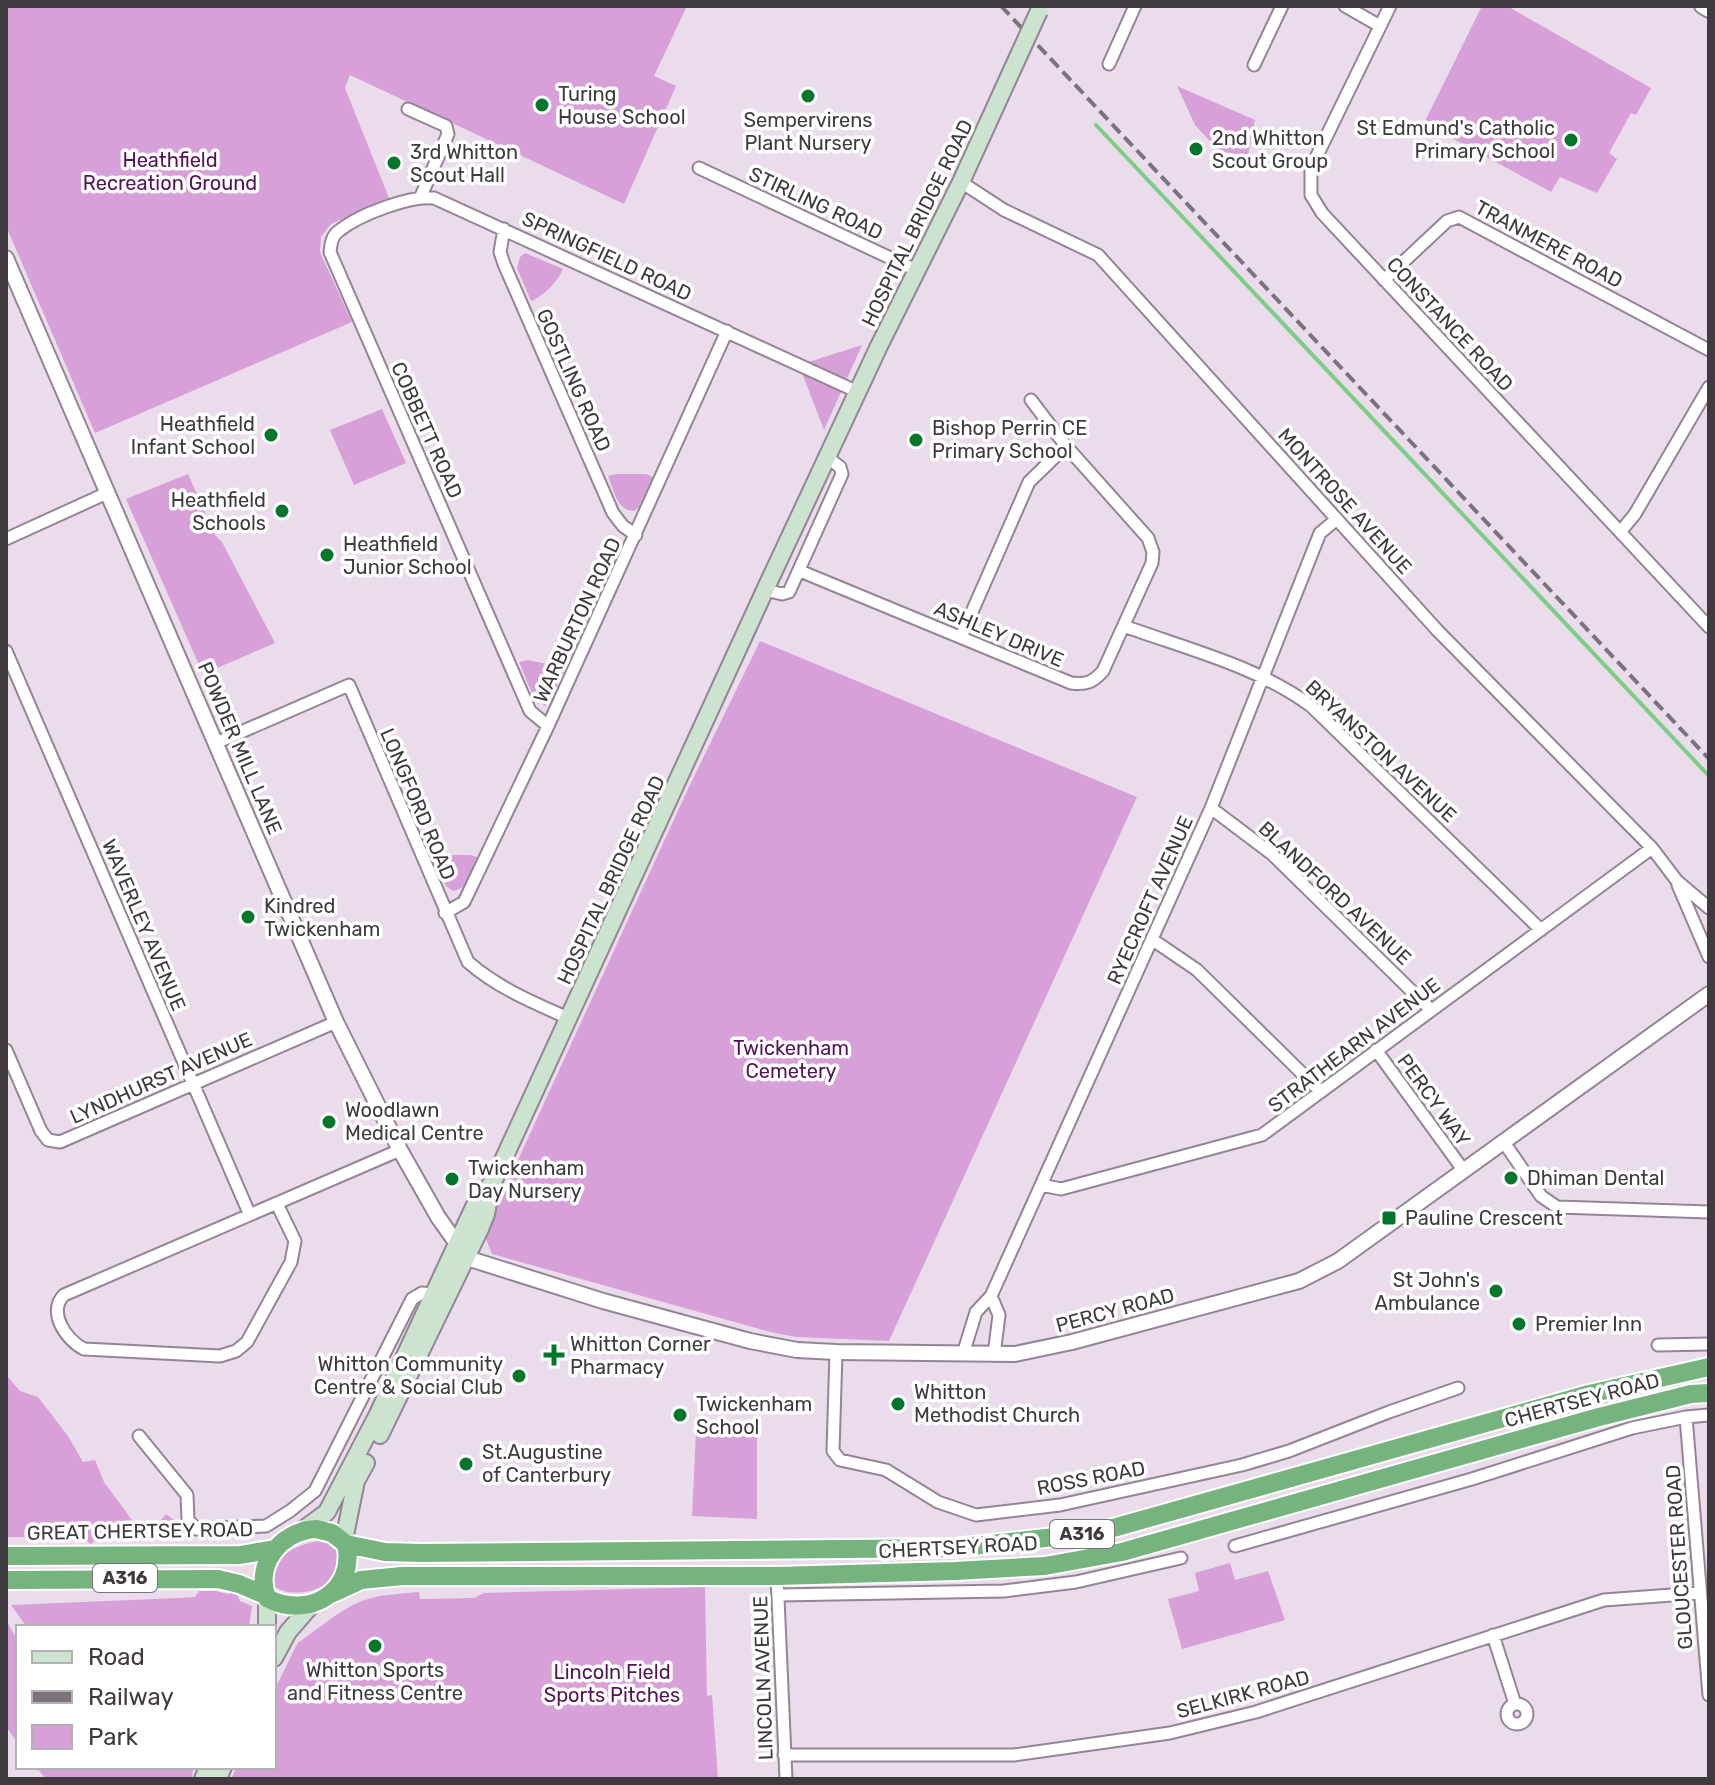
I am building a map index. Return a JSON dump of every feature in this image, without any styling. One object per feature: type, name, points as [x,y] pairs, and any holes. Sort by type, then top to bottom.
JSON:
[{"type":"highway","name":"CHERTSEY ROAD","points":[[345,1542],[385,1552],[421,1553],[955,1548],[1052,1539],[1099,1532],[1589,1394],[1709,1367]]},
{"type":"highway","name":"CHERTSEY ROAD","points":[[333,1593],[361,1580],[402,1576],[777,1576],[1045,1566],[1122,1552],[1599,1417],[1691,1394],[1709,1393]]},
{"type":"highway","name":"A316","points":[[275,1549],[303,1530],[332,1533],[345,1542]]},
{"type":"highway","points":[[333,1593],[347,1572],[345,1542]]},
{"type":"highway","points":[[266,1596],[262,1580],[265,1564],[275,1549]]},
{"type":"highway","name":"GREAT CHERTSEY ROAD","points":[[8,1556],[240,1555],[275,1549]]},
{"type":"highway","name":"A316","points":[[13,1580],[218,1579],[286,1606],[314,1602],[333,1593]]},
{"type":"main road","name":"HOSPITAL BRIDGE ROAD","points":[[345,1542],[356,1481],[367,1448],[433,1294],[486,1214],[491,1185],[765,590],[961,182],[1040,8]]},
{"type":"main road","name":"HOSPITAL BRIDGE ROAD","points":[[303,1530],[327,1512],[367,1448],[461,1251]]},
{"type":"main road","points":[[266,1596],[267,1625]]},
{"type":"main road","points":[[276,1654],[288,1632],[314,1602]]},
{"type":"street","points":[[1109,64],[1135,6]]},
{"type":"street","points":[[1254,65],[1282,6]]},
{"type":"street","points":[[1345,6],[1380,26]]},
{"type":"street","name":"CONSTANCE ROAD","points":[[1390,6],[1311,168],[1311,195],[1322,213],[1709,627]]},
{"type":"street","points":[[1702,6],[1709,10]]},
{"type":"street","points":[[408,109],[446,126],[448,134],[421,196]]},
{"type":"street","name":"STIRLING ROAD","points":[[699,168],[918,271]]},
{"type":"street","name":"MONTROSE AVENUE","points":[[961,182],[1004,210],[1098,255],[1437,630],[1652,848],[1677,881],[1709,908]]},
{"type":"street","name":"SPRINGFIELD ROAD","points":[[421,196],[443,201],[858,392]]},
{"type":"street","name":"COBBETT ROAD","points":[[421,196],[403,200],[339,230],[331,240],[330,252],[530,711],[548,726]]},
{"type":"street","name":"TRANMERE ROAD","points":[[1384,280],[1447,221],[1459,217],[1709,350]]},
{"type":"street","name":"GOSTLING ROAD","points":[[504,229],[500,252],[504,264],[613,513],[623,526],[636,535]]},
{"type":"street","name":"POWDER MILL LANE","points":[[6,258],[336,1022],[400,1150],[461,1251]]},
{"type":"street","name":"WARBURTON ROAD","points":[[445,913],[464,902],[636,535],[727,331]]},
{"type":"street","points":[[1621,531],[1635,514],[1709,387]]},
{"type":"street","name":"ASHLEY DRIVE","points":[[800,571],[1071,683],[1083,685],[1094,681],[1103,671],[1124,626],[1152,563],[1153,552],[1148,538],[1066,446],[1031,400]]},
{"type":"street","points":[[961,637],[1029,482],[1066,446]]},
{"type":"street","points":[[765,590],[782,594],[789,592],[800,571],[842,474],[840,467],[828,458]]},
{"type":"street","points":[[6,539],[107,493]]},
{"type":"street","name":"RYECROFT AVENUE","points":[[963,1354],[976,1312],[991,1296],[1211,808],[1320,533],[1337,519]]},
{"type":"street","name":"BRYANSTON AVENUE","points":[[1124,626],[1287,688],[1311,706],[1541,930]]},
{"type":"street","name":"WAVERLEY AVENUE","points":[[6,651],[249,1213]]},
{"type":"street","name":"LONGFORD ROAD","points":[[216,743],[349,685],[468,962],[487,979],[568,1018]]},
{"type":"street","name":"BLANDFORD AVENUE","points":[[1211,808],[1272,854],[1431,1010]]},
{"type":"street","name":"STRATHEARN AVENUE","points":[[1041,1185],[1061,1189],[1262,1135],[1652,848]]},
{"type":"street","name":"MONTROSE AVENUE","points":[[1677,881],[1709,957]]},
{"type":"street","points":[[1153,940],[1197,970],[1321,1092]]},
{"type":"street","name":"PERCY ROAD","points":[[461,1251],[615,1304],[750,1341],[797,1350],[994,1355],[1047,1348],[1299,1281],[1338,1261],[1709,994]]},
{"type":"street","name":"LYNDHURST AVENUE","points":[[6,1050],[41,1131],[48,1140],[60,1142],[336,1022]]},
{"type":"street","name":"PERCY WAY","points":[[1376,1050],[1464,1171]]},
{"type":"street","points":[[1503,1141],[1541,1196],[1557,1207],[1709,1212]]},
{"type":"street","points":[[277,1204],[295,1241],[291,1262],[255,1332],[236,1351],[220,1356],[84,1349],[72,1343],[57,1316],[59,1300],[64,1295],[400,1150]]},
{"type":"street","name":"HOSPITAL BRIDGE ROAD","points":[[344,1436],[412,1299],[422,1293],[433,1294]]},
{"type":"street","points":[[991,1296],[999,1315],[994,1355]]},
{"type":"street","name":"CHERTSEY ROAD","points":[[1658,1345],[1709,1344]]},
{"type":"street","name":"ROSS ROAD","points":[[836,1352],[833,1451],[840,1460],[886,1470],[938,1502],[976,1515],[1060,1505],[1242,1465],[1289,1451],[1458,1388]]},
{"type":"street","name":"CHERTSEY ROAD","points":[[1235,1546],[1472,1479],[1632,1428],[1709,1415]]},
{"type":"street","name":"GLOUCESTER ROAD","points":[[1686,1417],[1703,1565],[1699,1593],[1709,1695]]},
{"type":"street","points":[[139,1436],[187,1495],[188,1520],[196,1529],[266,1526],[315,1491],[344,1436],[367,1448]]},
{"type":"street","points":[[779,1595],[1004,1591],[1076,1582],[1181,1558]]},
{"type":"street","name":"LINCOLN AVENUE","points":[[777,1576],[786,1779]]},
{"type":"street","name":"SELKIRK ROAD","points":[[784,1755],[1014,1755],[1170,1733],[1270,1708],[1604,1600],[1699,1593]]},
{"type":"street","points":[[1493,1635],[1515,1704]]},
{"type":"green space","name":"Heathfield Recreation Ground","points":[[6,6],[687,6],[654,76],[676,86],[624,204],[350,75],[345,88],[389,198],[331,224],[321,237],[320,252],[352,322],[95,433],[6,226]]},
{"type":"green space","name":"St Edmund's Catholic Primary School","points":[[1482,6],[1507,6],[1651,88],[1636,115],[1631,113],[1609,153],[1617,159],[1597,193],[1560,177],[1551,192],[1424,123]]},
{"type":"green space","points":[[1177,86],[1255,120],[1248,156],[1219,151],[1195,125]]},
{"type":"green space","points":[[525,253],[563,269],[550,288],[531,301],[517,268],[520,257]]},
{"type":"green space","points":[[862,345],[824,430],[799,365]]},
{"type":"green space","points":[[382,409],[406,463],[354,485],[330,430]]},
{"type":"green space","points":[[188,474],[215,535],[222,542],[275,643],[203,674],[126,499]]},
{"type":"green space","points":[[646,474],[653,477],[639,507],[634,511],[624,508],[617,499],[608,476]]},
{"type":"green space","name":"Twickenham Cemetery","points":[[760,641],[1137,797],[889,1341],[796,1337],[770,1332],[492,1254],[484,1234],[688,789]]},
{"type":"green space","points":[[528,660],[557,666],[564,671],[545,706],[534,698],[519,662]]},
{"type":"green space","points":[[442,855],[479,858],[463,887],[453,891],[446,886],[435,859]]},
{"type":"green space","points":[[6,1375],[20,1391],[38,1397],[68,1436],[83,1462],[95,1460],[104,1482],[137,1527],[152,1530],[166,1514],[185,1528],[235,1530],[233,1535],[143,1534],[146,1539],[98,1538],[91,1544],[79,1538],[6,1537]]},
{"type":"green space","points":[[696,1433],[757,1435],[757,1519],[692,1516]]},
{"type":"green space","points":[[318,1541],[338,1549],[338,1568],[329,1581],[316,1589],[300,1592],[274,1586],[270,1577],[279,1559],[294,1548]]},
{"type":"green space","points":[[1230,1563],[1235,1580],[1268,1571],[1285,1620],[1182,1649],[1168,1599],[1199,1591],[1195,1573]]},
{"type":"green space","name":"Lincoln Field Sports Pitches","points":[[705,1587],[707,1696],[712,1695],[718,1779],[231,1779],[236,1769],[276,1769],[276,1687],[298,1643],[329,1620],[362,1601],[383,1596],[419,1592],[420,1599],[474,1598],[484,1593]]},
{"type":"green space","points":[[235,1590],[240,1601],[252,1606],[249,1625],[26,1625],[11,1605],[195,1597],[199,1591],[228,1594]]},
{"type":"green space","points":[[6,1620],[16,1638],[16,1740],[6,1727]]},
{"type":"green space","points":[[38,1769],[193,1769],[192,1779],[46,1779]]},
{"type":"waterway","points":[[1096,125],[1709,776]]},
{"type":"railway","points":[[1001,6],[1709,759]]},
{"type":"place","name":"Sempervirens Plant Nursery","points":[[808,96]]},
{"type":"place","name":"Turing House School","points":[[542,105]]},
{"type":"place","name":"St Edmund's Catholic Primary School","points":[[1571,140]]},
{"type":"place","name":"2nd Whitton Scout Group","points":[[1196,149]]},
{"type":"place","name":"3rd Whitton Scout Hall","points":[[394,163]]},
{"type":"place","name":"Heathfield Infant School","points":[[271,435]]},
{"type":"place","name":"Bishop Perrin CE Primary School","points":[[916,440]]},
{"type":"place","name":"Heathfield Schools","points":[[282,511]]},
{"type":"place","name":"Heathfield Junior School","points":[[327,555]]},
{"type":"place","name":"Kindred Twickenham","points":[[248,917]]},
{"type":"place","name":"Woodlawn Medical Centre","points":[[329,1122]]},
{"type":"place","name":"Dhiman Dental","points":[[1511,1178]]},
{"type":"place","name":"Twickenham Day Nursery","points":[[452,1179]]},
{"type":"place","name":"Pauline Crescent","points":[[1389,1218]]},
{"type":"place","name":"St John's Ambulance","points":[[1496,1291]]},
{"type":"place","name":"Premier Inn","points":[[1519,1324]]},
{"type":"place","name":"Whitton Corner Pharmacy","points":[[554,1355]]},
{"type":"place","name":"Whitton Community Centre & Social Club","points":[[519,1376]]},
{"type":"place","name":"Whitton Methodist Church","points":[[898,1404]]},
{"type":"place","name":"Twickenham School","points":[[680,1415]]},
{"type":"place","name":"St.Augustine of Canterbury","points":[[466,1464]]},
{"type":"place","name":"Whitton Sports and Fitness Centre","points":[[375,1646]]}]
